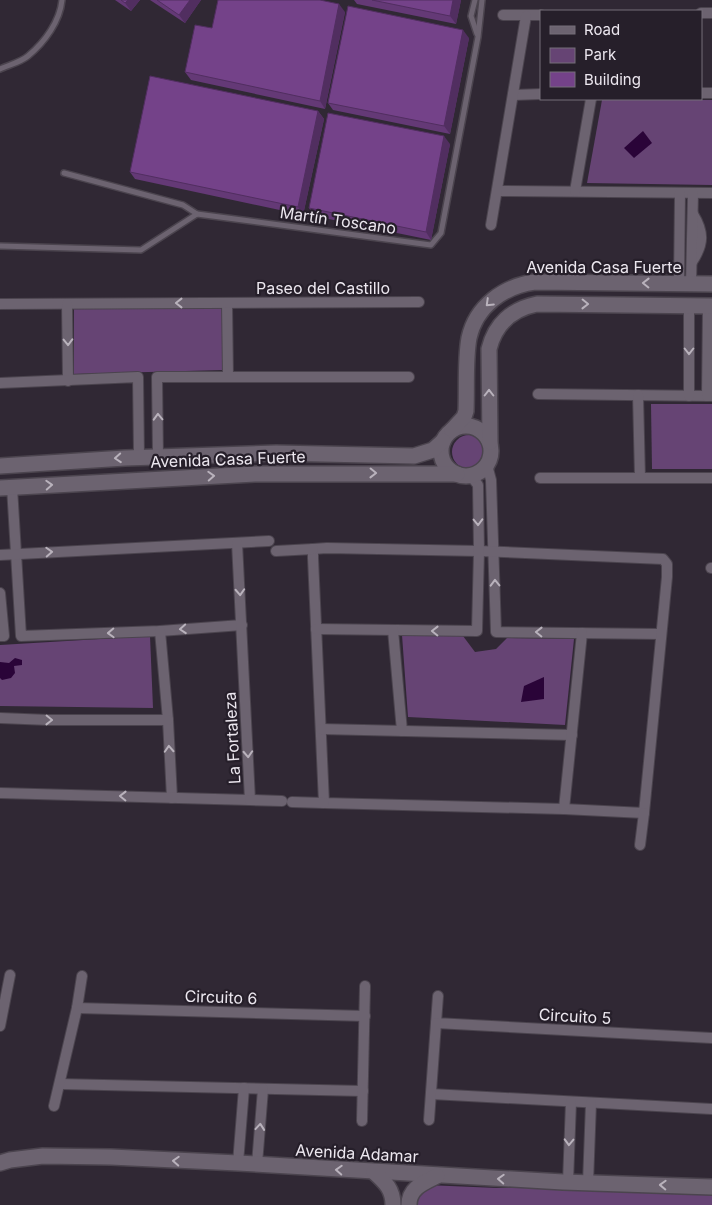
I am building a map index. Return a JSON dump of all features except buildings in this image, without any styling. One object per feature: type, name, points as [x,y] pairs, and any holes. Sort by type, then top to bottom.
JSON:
[{"type":"street","points":[[503,15],[540,15]]},
{"type":"street","points":[[491,225],[526,16]]},
{"type":"street","points":[[513,94],[540,94]]},
{"type":"street","points":[[575,192],[591,100]]},
{"type":"street","points":[[496,191],[712,193]]},
{"type":"street","points":[[680,193],[685,284]]},
{"type":"street","points":[[685,284],[692,262],[693,193]]},
{"type":"street","name":"Avenida Casa Fuerte","points":[[0,466],[139,457],[276,453],[414,456],[433,450],[464,417],[466,411],[469,338],[481,312],[505,290],[521,284],[535,282],[689,305],[710,306]]},
{"type":"street","name":"Avenida Casa Fuerte","points":[[490,442],[489,349],[492,337],[504,320],[512,313],[524,307],[537,304],[685,284],[712,284]]},
{"type":"street","name":"Paseo del Castillo","points":[[0,304],[419,302]]},
{"type":"street","points":[[228,303],[228,377]]},
{"type":"street","points":[[67,304],[68,381]]},
{"type":"street","points":[[689,305],[689,396]]},
{"type":"street","points":[[538,394],[709,396],[710,306]]},
{"type":"street","points":[[0,382],[138,377],[139,457]]},
{"type":"street","points":[[158,457],[157,377],[409,377]]},
{"type":"street","points":[[638,395],[640,478]]},
{"type":"street","points":[[316,629],[476,631],[479,551],[478,485],[464,475],[448,469],[443,461],[441,451],[448,436],[463,426],[474,427],[484,433],[490,442],[490,458],[487,466],[480,472],[464,475]]},
{"type":"street","points":[[487,466],[491,480],[496,632],[661,634]]},
{"type":"street","name":"Avenida Casa Fuerte","points":[[6,488],[255,474],[464,475]]},
{"type":"street","points":[[540,478],[712,478]]},
{"type":"street","points":[[6,488],[15,554],[20,636],[160,631],[242,625]]},
{"type":"street","points":[[0,555],[269,541]]},
{"type":"street","name":"La Fortaleza","points":[[0,793],[250,800],[237,543]]},
{"type":"street","points":[[276,551],[327,548],[479,551],[663,559],[666,564],[667,577],[640,845]]},
{"type":"street","points":[[313,549],[324,804]]},
{"type":"street","points":[[0,593],[2,636]]},
{"type":"street","points":[[393,630],[402,731]]},
{"type":"street","points":[[160,631],[168,720],[172,798]]},
{"type":"street","points":[[564,809],[582,633]]},
{"type":"street","points":[[0,718],[168,720]]},
{"type":"street","points":[[321,730],[572,735]]},
{"type":"street","points":[[250,800],[324,804],[564,809],[644,813]]},
{"type":"street","points":[[0,1026],[2,1005],[10,975]]},
{"type":"street","points":[[54,1106],[77,1008],[82,976]]},
{"type":"street","points":[[362,1121],[365,986]]},
{"type":"street","points":[[429,1120],[438,996]]},
{"type":"street","name":"Circuito 6","points":[[77,1008],[365,1016]]},
{"type":"street","name":"Circuito 5","points":[[436,1023],[712,1038]]},
{"type":"street","points":[[60,1084],[363,1091]]},
{"type":"street","points":[[238,1163],[244,1088]]},
{"type":"street","points":[[257,1164],[263,1089]]},
{"type":"street","points":[[431,1094],[712,1109]]},
{"type":"street","points":[[568,1182],[571,1102]]},
{"type":"street","points":[[588,1183],[591,1103]]},
{"type":"street","name":"Avenida Adamar","points":[[0,1163],[43,1156],[111,1157],[588,1183],[712,1187]]},
{"type":"street","points":[[374,1172],[387,1183],[393,1196],[392,1205]]},
{"type":"street","points":[[409,1205],[409,1197],[415,1188],[438,1175]]},
{"type":"lane","points":[[0,69],[28,57],[50,33],[62,10],[62,0]]},
{"type":"lane","points":[[475,0],[471,16],[478,37]]},
{"type":"lane","name":"Martín Toscano","points":[[197,214],[431,245],[441,233],[478,37],[482,0]]},
{"type":"lane","points":[[0,246],[141,250],[197,214],[183,205],[64,173]]},
{"type":"green space","points":[[602,100],[712,100],[712,185],[587,183]]},
{"type":"green space","points":[[222,306],[223,370],[74,374],[74,308]]},
{"type":"green space","points":[[651,404],[712,404],[712,469],[652,469]]},
{"type":"green space","points":[[469,435],[481,440],[486,452],[481,464],[469,469],[457,464],[452,452],[457,440]]},
{"type":"green space","points":[[402,635],[463,636],[475,652],[496,649],[507,638],[574,639],[565,725],[408,717]]},
{"type":"green space","points":[[150,636],[153,708],[0,706],[0,645]]},
{"type":"green space","points":[[426,1185],[497,1188],[544,1187],[712,1194],[712,1205],[414,1205],[415,1196]]},
{"type":"shaded area","points":[[643,131],[652,143],[634,158],[624,148]]},
{"type":"shaded area","points":[[15,658],[22,660],[22,665],[14,666],[15,673],[11,678],[2,680],[0,678],[0,662],[9,663]]},
{"type":"shaded area","points":[[544,677],[544,699],[521,702],[524,686]]}]
